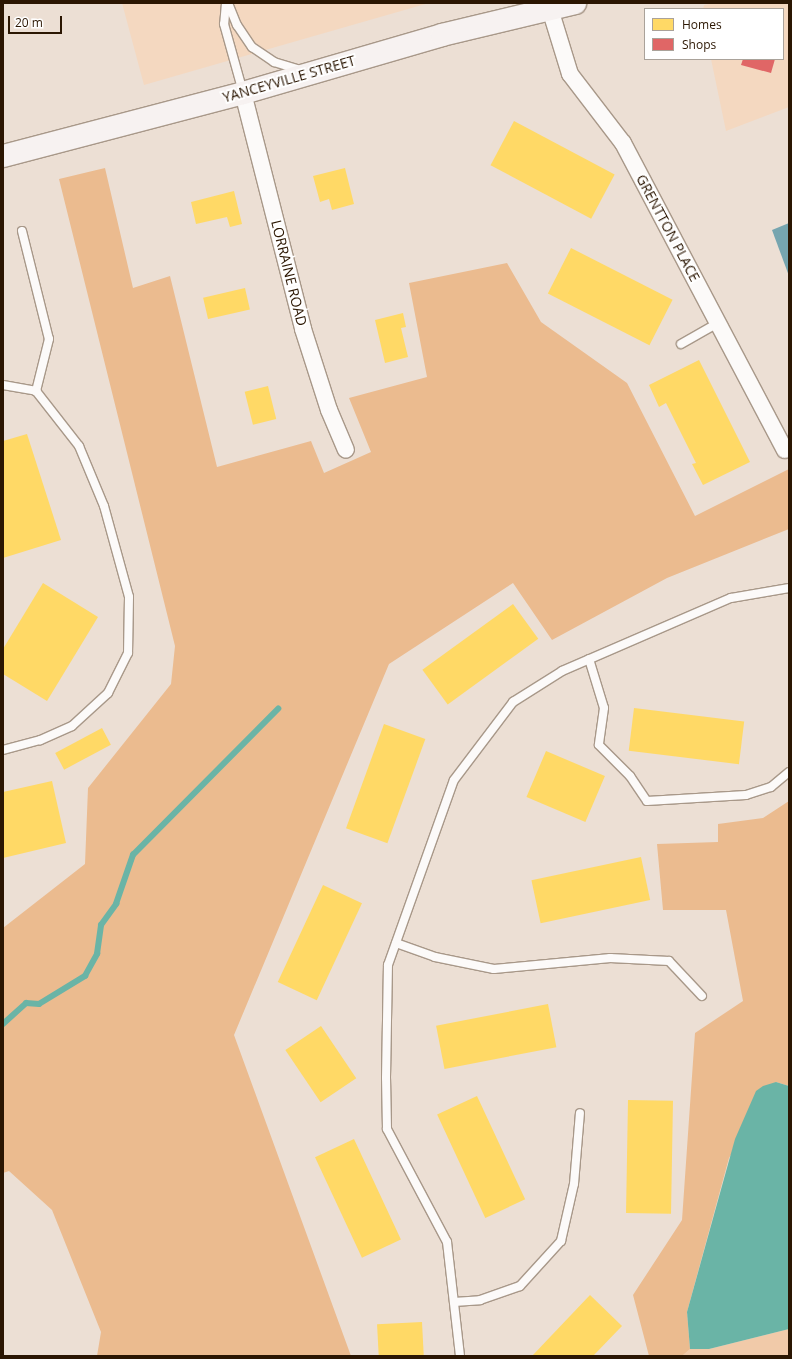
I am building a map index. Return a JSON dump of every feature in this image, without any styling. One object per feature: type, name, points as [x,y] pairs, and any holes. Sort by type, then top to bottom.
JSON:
[{"type":"main road","name":"YANCEYVILLE STREET","points":[[3,156],[243,93],[442,35],[575,3]]},
{"type":"street","name":"GRENTTON PLACE","points":[[550,9],[570,74],[623,143],[785,450]]},
{"type":"street","name":"LORRAINE ROAD","points":[[243,93],[303,329],[329,410],[346,450]]},
{"type":"lane","points":[[227,3],[237,26],[252,47],[274,62],[310,73]]},
{"type":"lane","points":[[227,3],[224,24],[243,93]]},
{"type":"lane","points":[[22,232],[49,339],[36,391]]},
{"type":"lane","points":[[681,344],[718,323]]},
{"type":"lane","points":[[3,385],[36,391],[79,446],[104,506],[129,596],[128,653],[108,693],[72,726],[40,740],[3,750]]},
{"type":"lane","points":[[460,1356],[447,1242],[387,1129],[388,965],[454,780],[513,702],[562,671],[732,598],[789,588]]},
{"type":"lane","points":[[589,659],[604,708],[599,744],[630,776],[647,802],[746,795],[771,787],[789,772]]},
{"type":"lane","points":[[396,943],[435,957],[494,969],[610,958],[669,961],[702,996]]},
{"type":"lane","points":[[454,1302],[480,1300],[520,1286],[561,1241],[574,1184],[580,1113]]},
{"type":"shaded area","points":[[122,3],[429,3],[144,85]]},
{"type":"shaded area","points":[[714,3],[787,3],[789,9],[789,107],[726,131],[711,60],[784,60],[784,8],[703,8],[704,5]]},
{"type":"shaded area","points":[[105,168],[133,288],[170,276],[217,467],[311,441],[324,473],[371,452],[349,398],[427,377],[409,283],[507,263],[541,322],[627,383],[695,516],[789,469],[789,529],[667,578],[552,640],[513,583],[389,664],[234,1035],[351,1356],[97,1356],[101,1332],[52,1210],[9,1171],[3,1173],[3,928],[85,864],[88,788],[171,684],[175,646],[59,179]]},
{"type":"shaded area","points":[[789,801],[789,1086],[776,1082],[729,1158],[687,1312],[690,1349],[682,1356],[649,1356],[633,1295],[682,1220],[695,1033],[743,1001],[726,910],[663,910],[657,844],[718,842],[718,824],[763,818]]},
{"type":"shaded area","points":[[789,1329],[789,1356],[682,1356],[690,1349],[709,1349]]},
{"type":"water","points":[[776,1082],[789,1086],[789,1329],[709,1349],[690,1349],[687,1312],[735,1139],[756,1091],[763,1086]]},
{"type":"building: Homes","points":[[514,121],[615,175],[591,219],[491,165]]},
{"type":"building: Homes","points":[[345,168],[354,204],[332,210],[329,199],[320,202],[313,176]]},
{"type":"building: Homes","points":[[234,191],[242,224],[230,227],[227,217],[196,224],[191,202]]},
{"type":"building: Homes","points":[[571,248],[673,300],[649,345],[548,293]]},
{"type":"building: Homes","points":[[245,288],[250,309],[208,319],[203,298]]},
{"type":"building: Homes","points":[[403,313],[406,327],[401,328],[408,357],[385,363],[375,320]]},
{"type":"building: Homes","points":[[699,360],[750,462],[703,485],[692,464],[696,463],[666,403],[659,407],[649,385]]},
{"type":"building: Homes","points":[[268,386],[276,419],[253,425],[245,392]]},
{"type":"building: Homes","points":[[27,434],[61,540],[3,558],[3,441]]},
{"type":"building: Homes","points":[[43,583],[98,617],[47,701],[3,674],[3,649]]},
{"type":"building: Homes","points":[[513,604],[538,639],[448,705],[422,670]]},
{"type":"building: Homes","points":[[634,708],[744,722],[739,764],[629,751]]},
{"type":"building: Homes","points":[[384,724],[425,739],[387,843],[346,828]]},
{"type":"building: Homes","points":[[102,728],[111,745],[64,770],[55,753]]},
{"type":"building: Homes","points":[[546,751],[605,776],[585,822],[526,797]]},
{"type":"building: Homes","points":[[52,781],[66,843],[3,858],[3,792]]},
{"type":"building: Homes","points":[[641,857],[650,900],[541,923],[531,880]]},
{"type":"building: Homes","points":[[323,885],[362,903],[317,1000],[278,982]]},
{"type":"building: Homes","points":[[548,1004],[556,1047],[444,1069],[436,1026]]},
{"type":"building: Homes","points":[[321,1026],[356,1078],[321,1102],[285,1050]]},
{"type":"building: Homes","points":[[477,1096],[525,1199],[485,1218],[437,1115]]},
{"type":"building: Homes","points":[[628,1100],[673,1101],[671,1214],[626,1213]]},
{"type":"building: Homes","points":[[354,1139],[401,1240],[362,1258],[315,1157]]},
{"type":"building: Homes","points":[[590,1295],[622,1326],[593,1356],[532,1356]]},
{"type":"building: Homes","points":[[422,1322],[424,1356],[379,1356],[377,1324]]},
{"type":"building: Shops","points":[[743,60],[775,60],[771,73],[741,65]]},
{"type":"building: Public","points":[[789,223],[789,276],[772,230]]},
{"type":"waterway","points":[[3,1024],[26,1003],[39,1004],[85,976],[97,954],[101,925],[116,904],[133,855],[278,709]]}]
